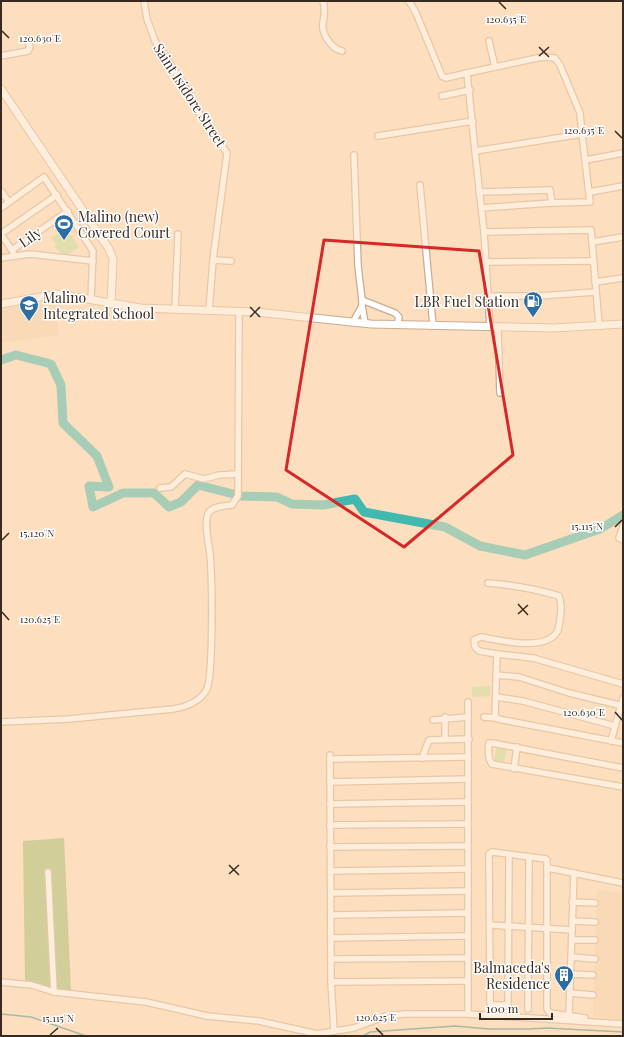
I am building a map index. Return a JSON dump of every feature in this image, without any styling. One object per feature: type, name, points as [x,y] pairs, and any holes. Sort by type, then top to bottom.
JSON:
[{"type":"street","name":"Saint Isidore Street","points":[[144,1],[147,19],[155,41],[197,110],[227,153],[213,260],[209,310]]},
{"type":"street","points":[[323,1],[326,12],[322,25],[326,36],[331,46],[342,51]]},
{"type":"street","points":[[409,1],[416,13],[437,68],[442,76],[446,78],[542,57],[554,58],[560,65],[580,113],[590,202],[481,208]]},
{"type":"street","points":[[1,56],[28,51],[30,47],[27,40]]},
{"type":"street","points":[[489,41],[495,68]]},
{"type":"street","points":[[467,73],[484,232],[490,327]]},
{"type":"street","points":[[1,89],[109,249],[113,259],[111,304]]},
{"type":"street","points":[[442,96],[470,90]]},
{"type":"street","points":[[378,136],[473,121]]},
{"type":"street","points":[[475,151],[582,134]]},
{"type":"street","points":[[586,160],[623,153]]},
{"type":"street","points":[[354,155],[358,266],[362,306],[366,323]]},
{"type":"street","points":[[1,208],[44,177],[92,248],[93,261],[90,300]]},
{"type":"street","points":[[420,185],[433,326]]},
{"type":"street","points":[[590,192],[623,186]]},
{"type":"street","points":[[479,192],[550,190],[552,203]]},
{"type":"street","points":[[1,191],[9,202]]},
{"type":"street","points":[[13,252],[1,234],[57,195]]},
{"type":"street","name":"Lily","points":[[13,252],[68,211]]},
{"type":"street","points":[[484,232],[591,230],[599,326]]},
{"type":"street","points":[[175,309],[178,234]]},
{"type":"street","points":[[592,242],[623,237]]},
{"type":"street","points":[[1,258],[13,252],[93,261]]},
{"type":"street","points":[[213,260],[231,262]]},
{"type":"street","points":[[486,262],[593,261]]},
{"type":"street","points":[[596,282],[623,278]]},
{"type":"street","points":[[489,296],[538,296],[596,292]]},
{"type":"street","points":[[1,304],[58,294],[140,308],[209,310],[397,325],[553,328],[623,324]]},
{"type":"street","points":[[362,300],[395,314],[398,317],[397,325]]},
{"type":"street","points":[[353,322],[362,306]]},
{"type":"street","points":[[1,722],[69,719],[173,709],[189,706],[202,695],[209,685],[211,657],[210,560],[207,517],[211,510],[215,508],[232,506],[238,496],[239,312]]},
{"type":"street","points":[[498,327],[500,393]]},
{"type":"street","points":[[160,488],[170,487],[185,474],[204,479],[219,475],[238,474]]},
{"type":"street","points":[[623,526],[619,538],[623,540]]},
{"type":"street","points":[[488,583],[514,585],[549,593],[559,596],[562,604],[557,633],[553,637],[529,644],[481,637],[474,640],[475,647],[479,651],[533,658],[623,684]]},
{"type":"street","points":[[496,718],[497,654]]},
{"type":"street","points":[[496,675],[519,677],[569,693],[621,706]]},
{"type":"street","points":[[496,697],[523,701],[615,726]]},
{"type":"street","points":[[611,741],[623,698]]},
{"type":"street","points":[[468,702],[468,1014]]},
{"type":"street","points":[[432,720],[445,717],[468,717]]},
{"type":"street","points":[[445,717],[445,739]]},
{"type":"street","points":[[484,717],[496,718],[623,743]]},
{"type":"street","points":[[422,758],[428,740],[469,739]]},
{"type":"street","points":[[623,768],[489,743],[490,763],[514,769],[623,787]]},
{"type":"street","points":[[514,769],[517,748]]},
{"type":"street","points":[[334,1030],[331,982],[330,757],[468,757]]},
{"type":"street","points":[[330,782],[468,779]]},
{"type":"street","points":[[330,804],[468,802]]},
{"type":"street","points":[[330,825],[468,824]]},
{"type":"street","points":[[330,847],[468,846]]},
{"type":"street","points":[[509,854],[508,1005],[492,1005],[490,1003],[489,854],[492,852],[529,856],[546,859],[548,868],[547,1009],[550,1013],[569,1014],[585,1018]]},
{"type":"street","points":[[528,1009],[529,856]]},
{"type":"street","points":[[548,868],[623,883]]},
{"type":"street","points":[[331,871],[468,869]]},
{"type":"street","points":[[48,872],[54,992]]},
{"type":"street","points":[[569,1014],[574,873]]},
{"type":"street","points":[[331,893],[468,891]]},
{"type":"street","points":[[572,902],[595,903]]},
{"type":"street","points":[[331,915],[468,913]]},
{"type":"street","points":[[572,921],[595,922]]},
{"type":"street","points":[[490,925],[572,930]]},
{"type":"street","points":[[331,938],[467,936]]},
{"type":"street","points":[[572,940],[595,940]]},
{"type":"street","points":[[572,957],[594,959]]},
{"type":"street","points":[[331,959],[467,958]]},
{"type":"street","points":[[571,974],[594,975]]},
{"type":"street","points":[[331,982],[467,981]]},
{"type":"street","points":[[1,982],[32,985],[54,992],[146,1002],[199,1015],[222,1019],[259,1021],[317,1034],[334,1030],[354,1028],[386,1016],[405,1014],[468,1014],[623,1024]]},
{"type":"street","points":[[570,993],[593,995]]},
{"type":"highlighted area","points":[[324,240],[479,251],[513,455],[404,547],[286,470]]},
{"type":"shaded area","name":"Malino Integrated School","points":[[55,301],[59,335],[1,343],[1,309]]},
{"type":"shaded area","points":[[597,890],[623,893],[623,1020],[593,1016]]},
{"type":"green space","name":"Malino (new) Covered Court","points":[[65,228],[79,247],[65,257],[54,246],[56,244],[51,238]]},
{"type":"green space","points":[[490,686],[490,696],[472,697],[472,687]]},
{"type":"green space","points":[[497,746],[507,747],[504,762],[494,760]]},
{"type":"green space","points":[[64,838],[71,991],[25,983],[23,841]]},
{"type":"waterway","points":[[1,360],[16,355],[51,364],[61,385],[63,423],[97,456],[109,487],[89,486],[93,507],[123,493],[154,493],[169,507],[181,502],[198,485],[241,496],[277,497],[292,504],[323,505],[355,499],[364,512],[445,527],[480,546],[525,555],[600,529],[623,515]]},
{"type":"waterway","points":[[1,1014],[31,1017],[86,1036]]},
{"type":"waterway","points":[[363,1036],[370,1032],[455,1026],[489,1029],[547,1028],[623,1032]]},
{"type":"place","name":"Malino (new) Covered Court","points":[[64,241]]},
{"type":"place","name":"LBR Fuel Station","points":[[533,318]]},
{"type":"place","name":"Malino Integrated School","points":[[29,322]]},
{"type":"place","name":"Balmaceda's Residence","points":[[564,992]]}]
